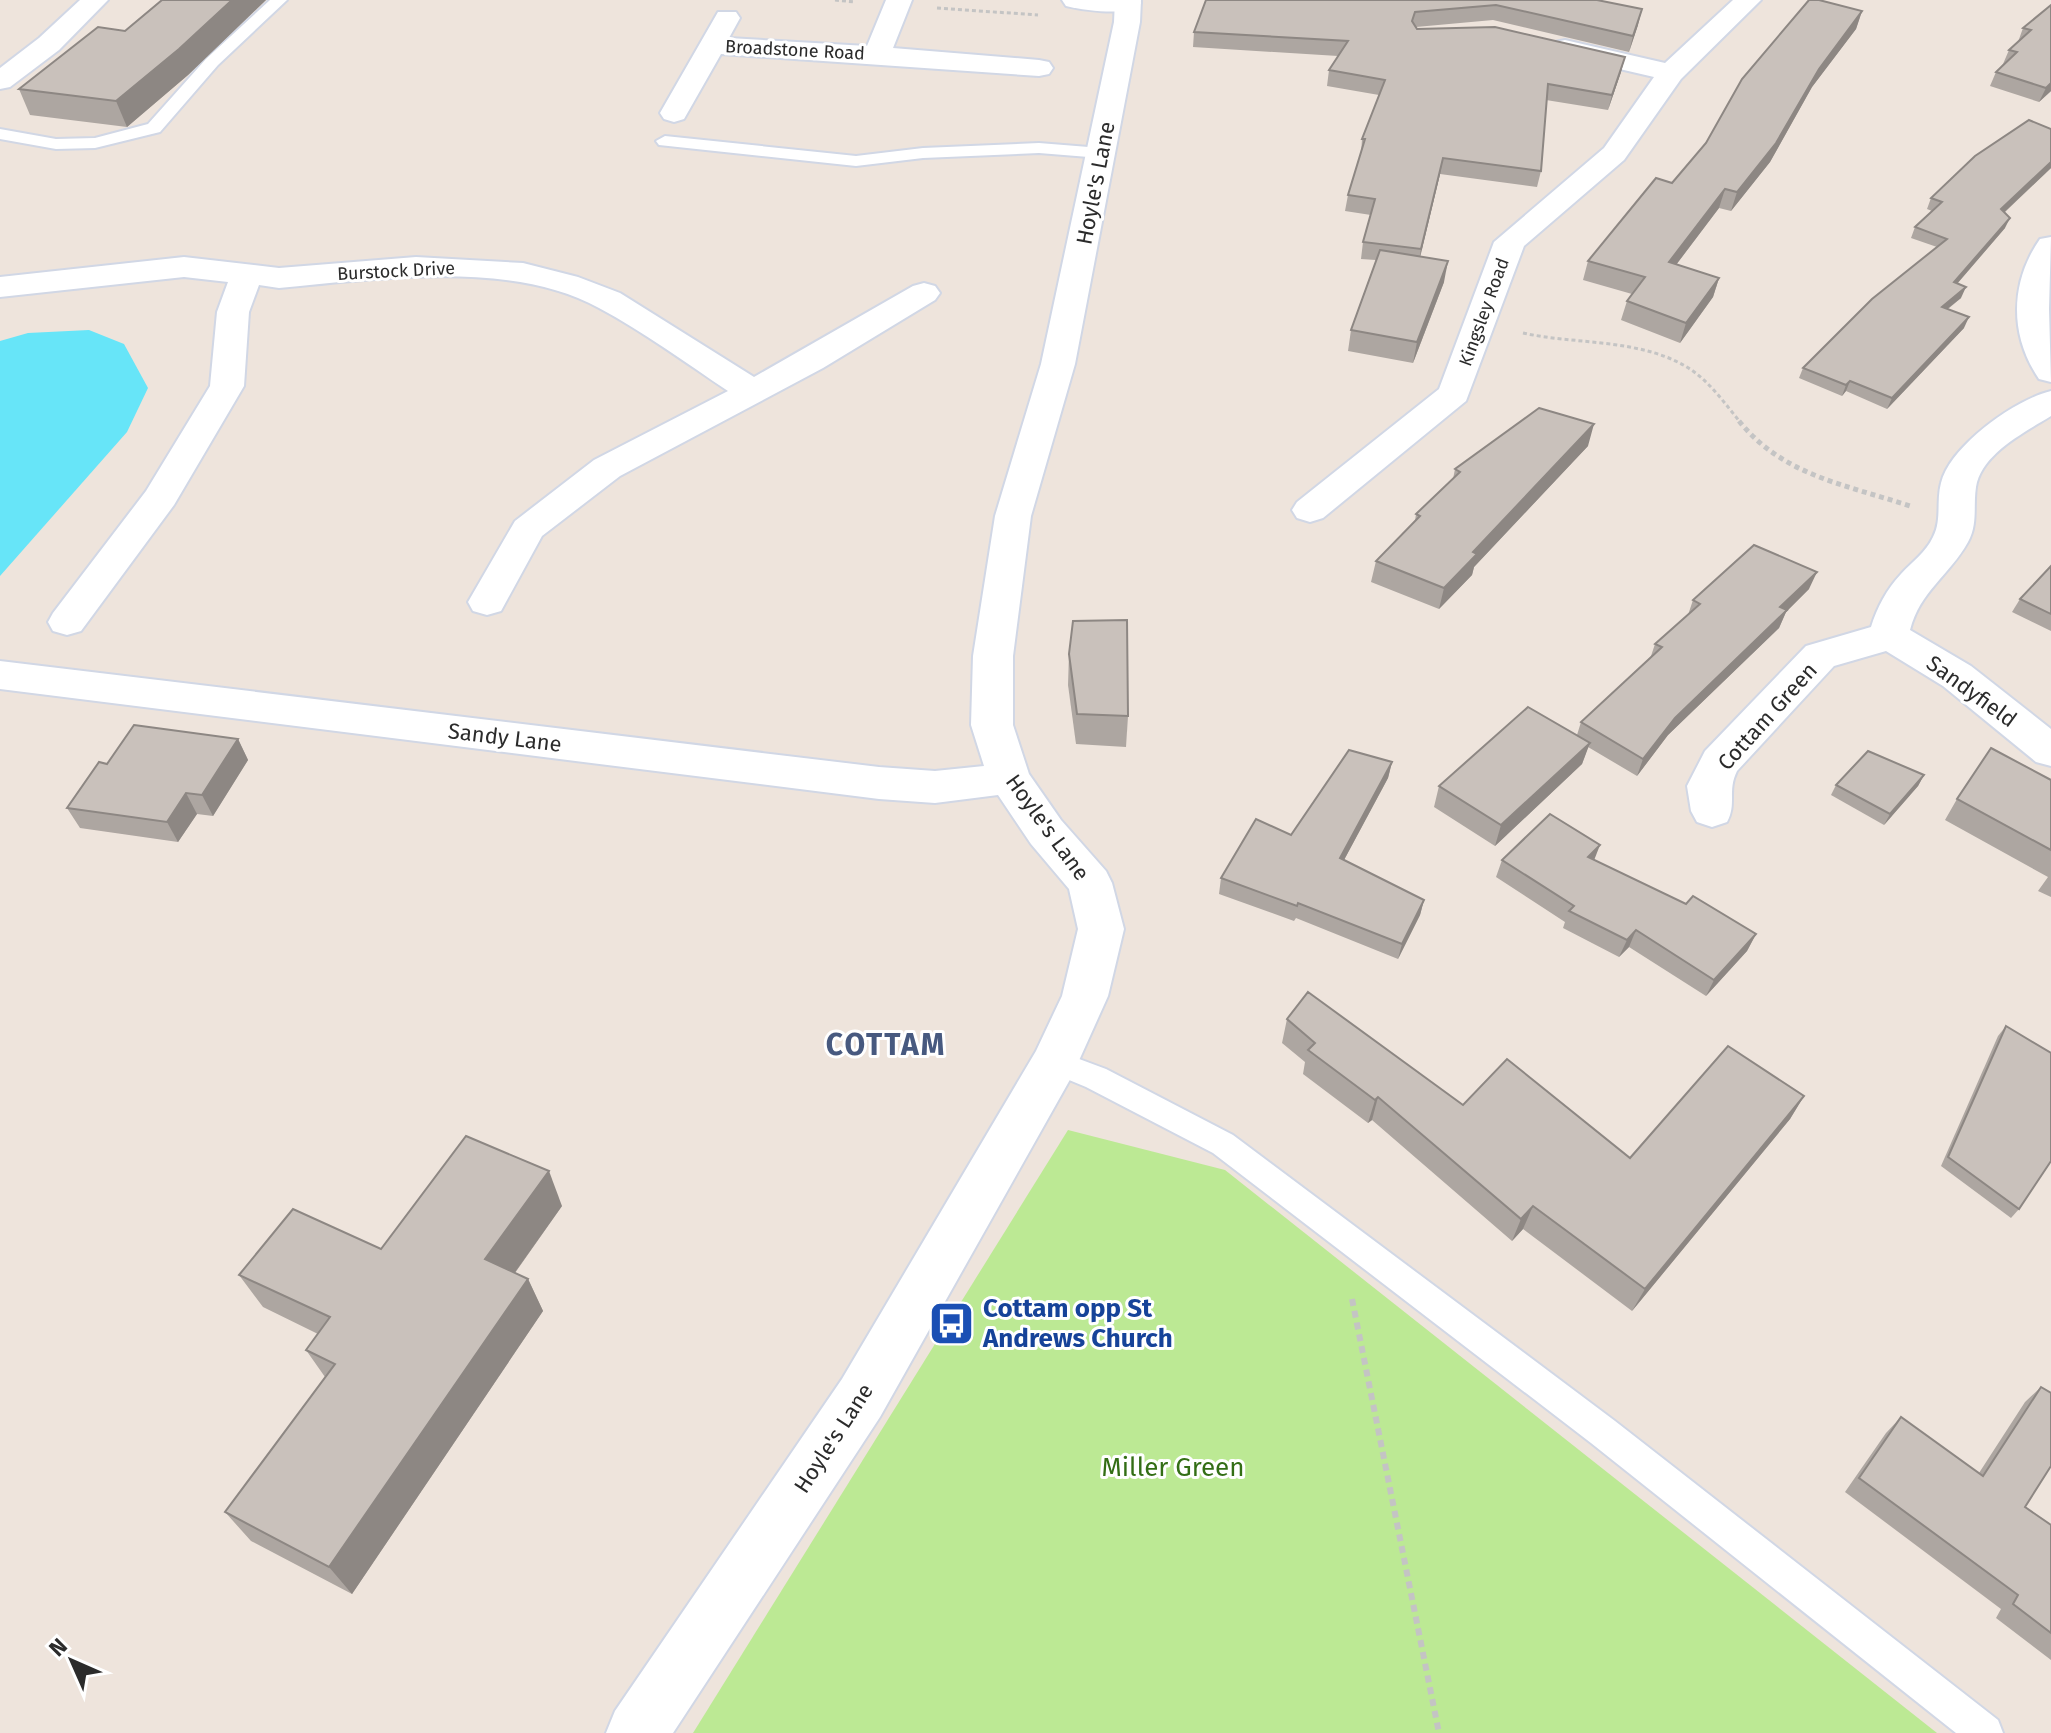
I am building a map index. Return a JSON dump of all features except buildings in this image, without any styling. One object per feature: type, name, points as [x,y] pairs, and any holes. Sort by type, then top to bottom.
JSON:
[{"type":"street","points":[[0,81],[49,44],[95,0]]},
{"type":"street","points":[[1075,0],[1128,8]]},
{"type":"street","name":"Kingsley Road","points":[[1310,510],[1454,394],[1510,242],[1614,154],[1671,73],[1748,0]]},
{"type":"street","name":"Broadstone Road","points":[[877,55],[898,2]]},
{"type":"street","name":"Hoyle's Lane","points":[[637,1733],[861,1398],[1055,1062],[1085,996],[1101,929],[1090,883],[1046,832],[1009,778],[992,725],[993,656],[1013,516],[1058,364],[1128,8]]},
{"type":"street","name":"Broadstone Road","points":[[674,113],[727,18]]},
{"type":"street","points":[[1537,41],[1671,73]]},
{"type":"street","name":"Broadstone Road","points":[[713,45],[1039,68]]},
{"type":"street","points":[[2051,246],[2037,272],[2030,313],[2039,350],[2051,372]]},
{"type":"street","name":"Burstock Drive","points":[[0,287],[184,267],[279,278],[416,266],[523,273],[567,284],[609,300],[754,392]]},
{"type":"street","points":[[67,622],[161,497],[227,386],[233,312],[247,275]]},
{"type":"street","points":[[487,602],[528,529],[607,468],[754,392],[924,293]]},
{"type":"street","points":[[1889,635],[1894,610],[1905,591],[1948,545],[1958,525],[1961,477],[1996,437],[2051,401]]},
{"type":"street","name":"Sandyfield","points":[[1889,635],[1957,676],[2051,751]]},
{"type":"street","name":"Cottam Green","points":[[1712,811],[1708,786],[1720,762],[1809,667],[1832,649],[1878,641],[1889,635]]},
{"type":"street","name":"Sandy Lane","points":[[0,675],[879,783],[935,787],[1009,778]]},
{"type":"lane","points":[[0,134],[56,144],[95,143],[154,128],[212,62],[279,0]]},
{"type":"lane","points":[[665,141],[856,161],[923,153],[1039,148],[1101,153]]},
{"type":"lane","points":[[1055,1062],[1096,1078],[1223,1144],[1603,1432],[1985,1733]]},
{"type":"path","points":[[835,0],[1128,8]]},
{"type":"path","points":[[1480,322],[1531,335],[1617,346],[1672,360],[1692,370],[1714,387],[1771,454],[1831,481],[1883,496],[1958,525]]},
{"type":"path","points":[[1368,1253],[1348,1280],[1439,1733]]},
{"type":"green space","name":"Miller Green","points":[[1068,1130],[1225,1170],[1937,1733],[693,1733]]},
{"type":"water","points":[[89,330],[124,344],[148,388],[127,432],[0,576],[0,341],[28,333]]},
{"type":"place","name":"Cottam opp St Andrews Church","points":[[952,1323]]},
{"type":"district","name":"COTTAM","points":[[886,1045]]}]
